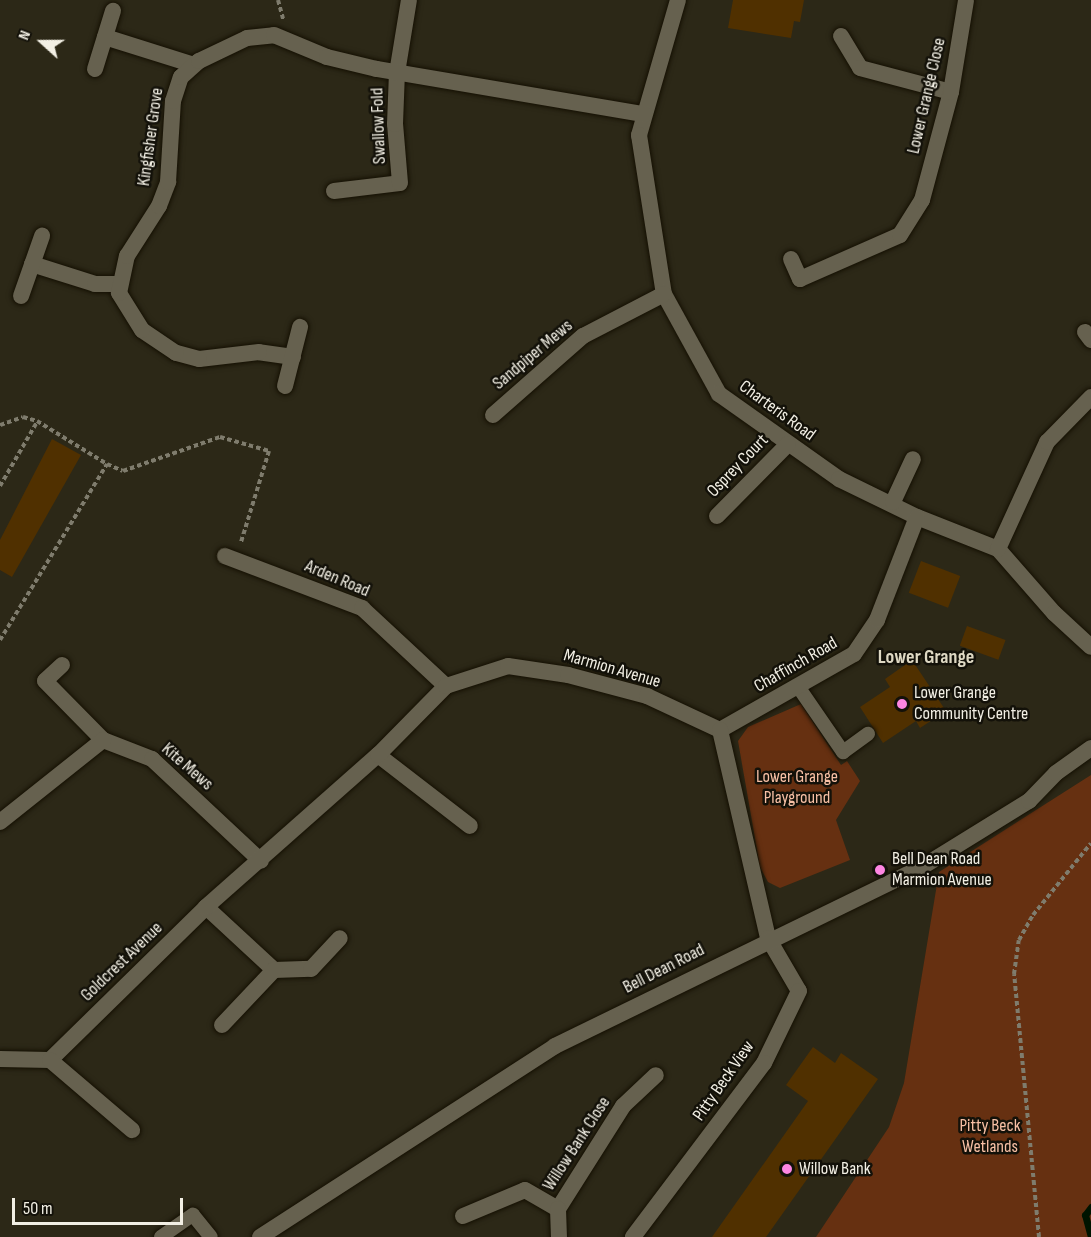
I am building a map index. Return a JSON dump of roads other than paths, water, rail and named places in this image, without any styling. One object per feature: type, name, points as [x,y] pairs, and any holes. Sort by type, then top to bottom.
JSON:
[{"type":"street","points":[[397,73],[410,0]]},
{"type":"street","name":"Charteris Road","points":[[678,0],[639,135],[664,294],[719,394],[839,479],[893,502],[917,517],[998,549],[1054,613],[1091,647]]},
{"type":"street","name":"Lower Grange Close","points":[[792,259],[800,279],[900,235],[922,200],[951,92],[966,0]]},
{"type":"street","points":[[95,69],[113,11]]},
{"type":"street","name":"Kingfisher Grove","points":[[120,284],[127,256],[159,206],[168,182],[172,101],[181,77],[194,65],[247,38],[274,35],[327,57],[397,73],[644,114]]},
{"type":"street","points":[[841,36],[860,68],[951,92]]},
{"type":"street","points":[[105,37],[194,65]]},
{"type":"street","name":"Swallow Fold","points":[[334,191],[400,183],[395,124],[397,73]]},
{"type":"street","points":[[21,296],[42,236]]},
{"type":"street","points":[[32,264],[95,284],[120,284],[119,293],[142,330],[176,353],[199,359],[259,352],[293,357]]},
{"type":"street","name":"Sandpiper Mews","points":[[493,415],[583,336],[664,294]]},
{"type":"street","points":[[285,386],[300,327]]},
{"type":"street","points":[[998,549],[1047,442],[1091,397]]},
{"type":"street","name":"Osprey Court","points":[[717,516],[788,444]]},
{"type":"street","points":[[893,502],[913,459]]},
{"type":"street","name":"Chaffinch Road","points":[[720,730],[799,688],[854,654],[877,620],[917,517]]},
{"type":"street","name":"Arden Road","points":[[230,558],[362,608],[446,686]]},
{"type":"street","name":"Kite Mews","points":[[62,665],[45,681],[103,740],[152,759],[261,861]]},
{"type":"street","name":"Marmion Avenue","points":[[261,861],[378,755],[446,686],[508,666],[568,675],[647,696],[720,730]]},
{"type":"street","points":[[720,730],[768,938]]},
{"type":"street","points":[[0,822],[103,740]]},
{"type":"street","name":"Bell Dean Road","points":[[260,1237],[555,1046],[768,938],[922,867],[1029,801],[1056,773],[1091,748]]},
{"type":"street","points":[[378,755],[470,826]]},
{"type":"street","name":"Goldcrest Avenue","points":[[50,1060],[206,907],[261,861]]},
{"type":"street","points":[[206,907],[274,970],[311,969],[340,938]]},
{"type":"street","name":"Pitty Beck View","points":[[633,1237],[764,1063],[799,992],[768,938]]},
{"type":"street","points":[[222,1024],[274,970]]},
{"type":"street","points":[[0,1059],[50,1060],[132,1130]]},
{"type":"street","name":"Willow Bank Close","points":[[559,1237],[558,1209],[623,1106],[656,1075]]},
{"type":"street","name":"Willow Bank Close","points":[[463,1216],[525,1190],[558,1209]]},
{"type":"lane","points":[[799,688],[843,752],[868,734]]},
{"type":"lane","points":[[161,1237],[193,1215],[211,1237]]},
{"type":"waterway","points":[[1091,1207],[1085,1215],[1091,1237]]},
{"type":"place","name":"Lower Grange Community Centre","points":[[902,704]]},
{"type":"place","name":"Bell Dean Road Marmion Avenue","points":[[880,870]]},
{"type":"place","name":"Willow Bank","points":[[787,1169]]},
{"type":"district","name":"Lower Grange","points":[[926,657]]},
{"type":"park label","name":"Lower Grange Playground","points":[[797,788]]},
{"type":"park label","name":"Pitty Beck Wetlands","points":[[990,1137]]}]
